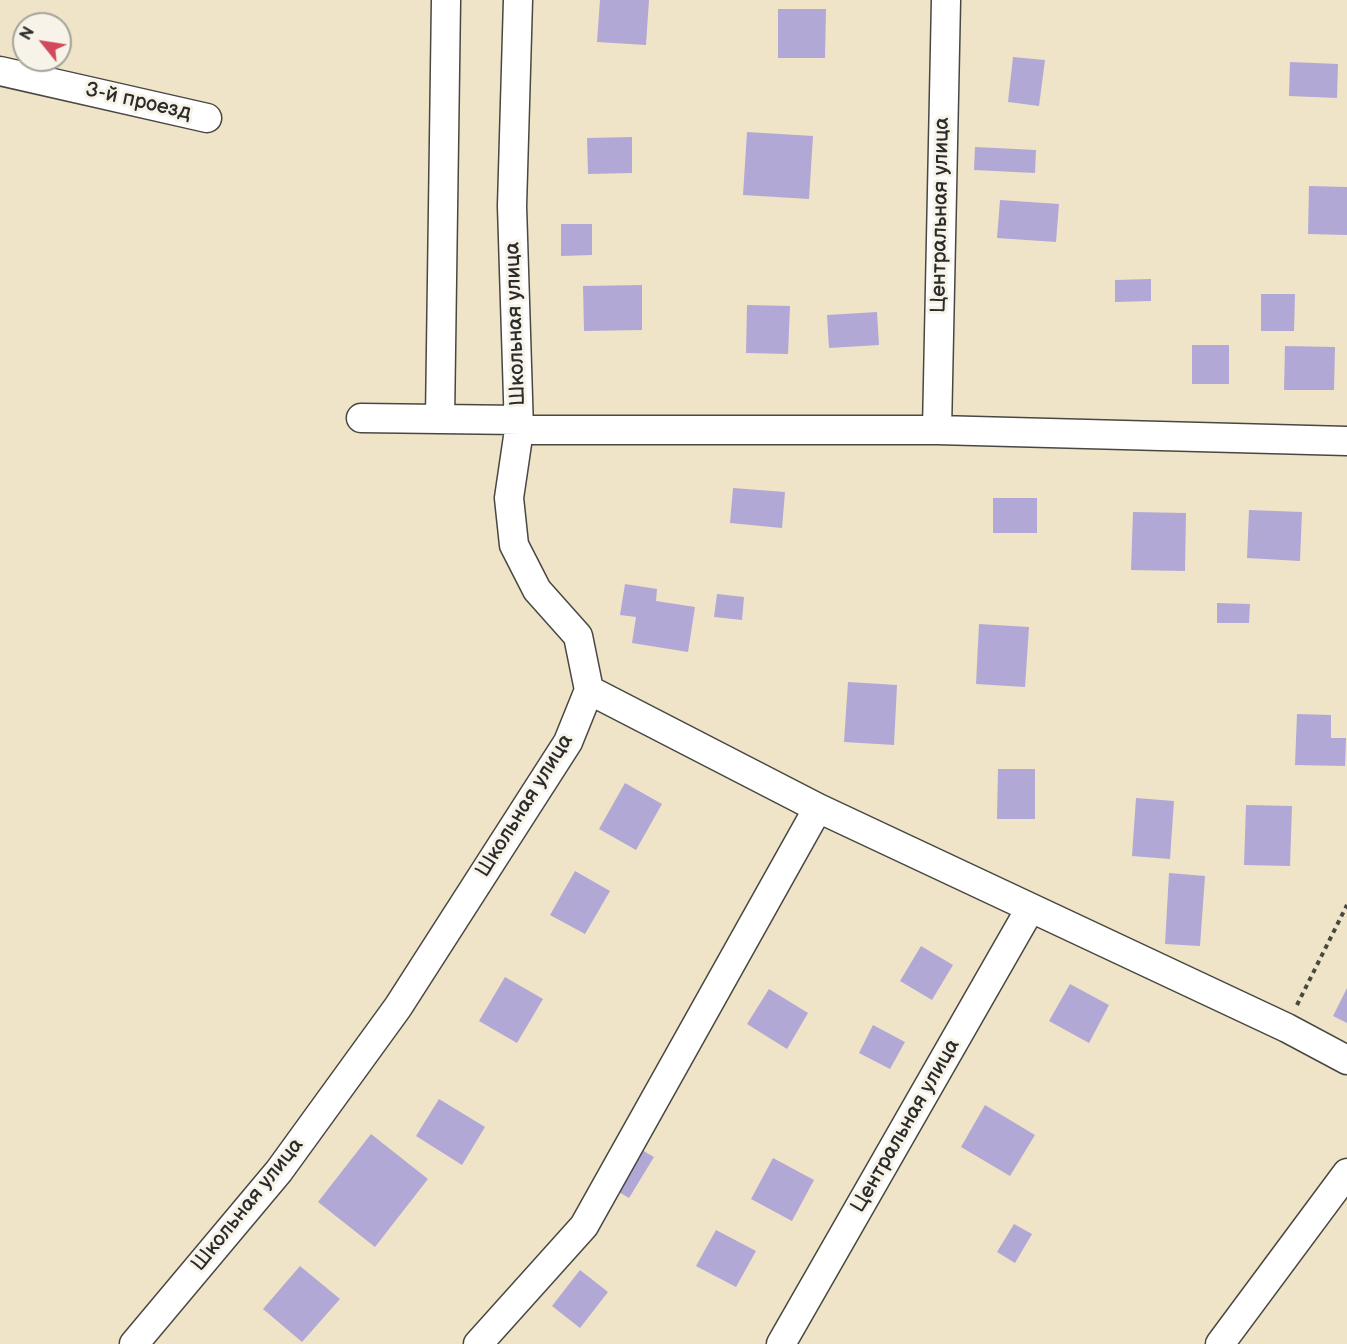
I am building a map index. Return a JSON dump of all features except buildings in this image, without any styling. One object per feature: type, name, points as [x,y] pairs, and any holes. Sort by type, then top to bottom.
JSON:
[{"type":"street","points":[[441,419],[446,0]]},
{"type":"street","name":"Школьная улица","points":[[134,1344],[279,1171],[398,1007],[568,742],[589,690],[578,636],[537,590],[514,545],[508,498],[519,425],[512,206],[518,0]]},
{"type":"street","name":"Центральная улица","points":[[937,430],[946,0]]},
{"type":"street","name":"3-й проезд","points":[[0,71],[207,118]]},
{"type":"street","points":[[361,418],[441,419],[519,425],[937,430],[1347,441]]},
{"type":"street","points":[[589,690],[818,808],[1287,1028],[1347,1060]]},
{"type":"street","points":[[478,1344],[584,1226],[818,808]]},
{"type":"street","name":"Центральная улица","points":[[781,1344],[1030,909]]},
{"type":"street","points":[[1220,1344],[1347,1173]]},
{"type":"path","points":[[1287,1028],[1347,905]]}]
